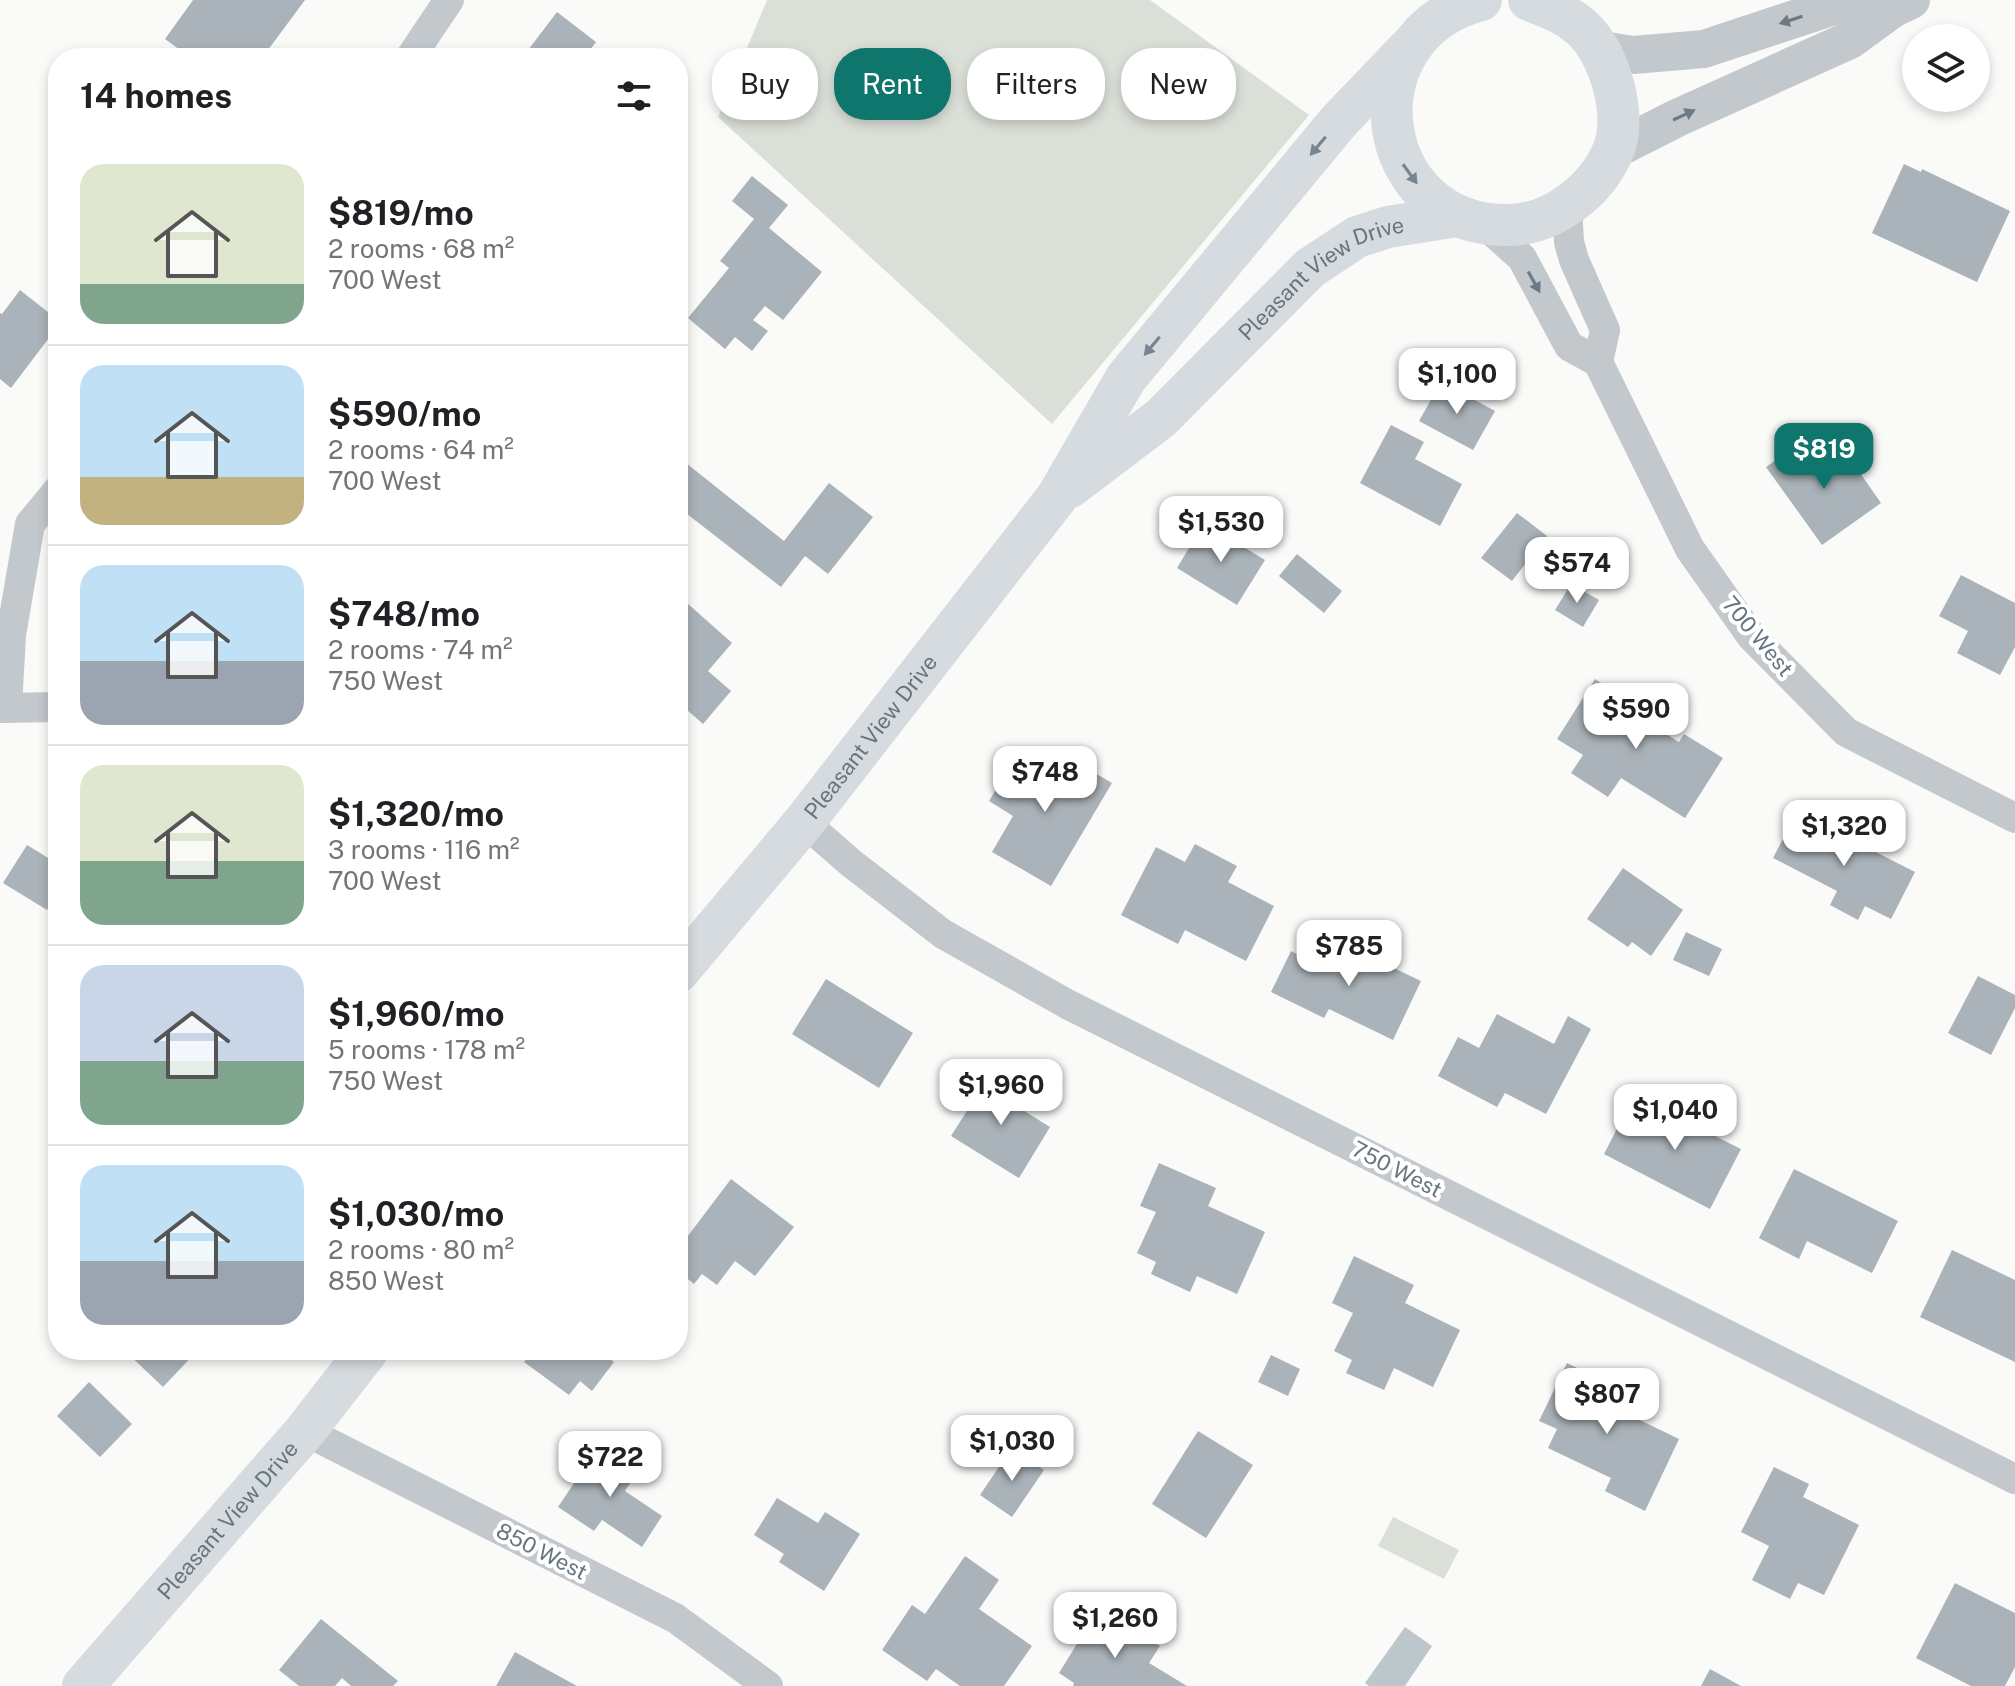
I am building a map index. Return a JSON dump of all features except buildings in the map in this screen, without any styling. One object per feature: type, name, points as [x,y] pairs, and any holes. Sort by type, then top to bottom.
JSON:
[{"type":"main road","name":"Pleasant View Drive","points":[[688,960],[804,822],[1057,497],[1126,378],[1339,121],[1436,19],[1461,5],[1481,0]]},
{"type":"main road","points":[[1552,4],[1584,29],[1601,50],[1615,86],[1617,124],[1614,150],[1590,186],[1567,206]]},
{"type":"main road","points":[[1409,48],[1393,84],[1390,124],[1401,161],[1424,194],[1470,220]]},
{"type":"main road","name":"Pleasant View Drive","points":[[1057,497],[1161,418],[1310,268],[1357,237],[1388,227],[1470,220],[1512,225],[1540,219],[1567,206]]},
{"type":"main road","name":"Pleasant View Drive","points":[[83,1686],[305,1431],[360,1360]]},
{"type":"street","points":[[417,48],[449,0]]},
{"type":"street","points":[[1601,50],[1633,55],[1704,49],[1846,2],[1902,4]]},
{"type":"street","points":[[1614,150],[1850,40],[1902,4]]},
{"type":"street","points":[[1470,220],[1522,258],[1569,346],[1598,362],[1605,330],[1569,242],[1567,206]]},
{"type":"street","name":"700 West","points":[[1598,362],[1690,549],[1752,637],[1846,732],[2015,818]]},
{"type":"street","points":[[48,502],[30,524],[11,635],[3,708],[48,707]]},
{"type":"street","name":"750 West","points":[[804,822],[851,863],[943,934],[1067,1004],[2015,1479]]},
{"type":"street","name":"850 West","points":[[305,1431],[675,1618],[768,1686]]},
{"type":"shaded area","points":[[767,0],[1150,0],[1216,48],[1121,48],[1121,120],[1236,120],[1236,62],[1309,115],[1052,424],[721,120],[818,120],[818,48],[747,48]]},
{"type":"shaded area","points":[[1393,1517],[1459,1550],[1444,1579],[1378,1546]]},
{"type":"shaded area","points":[[1405,1627],[1432,1646],[1405,1686],[1369,1686],[1365,1683]]}]
